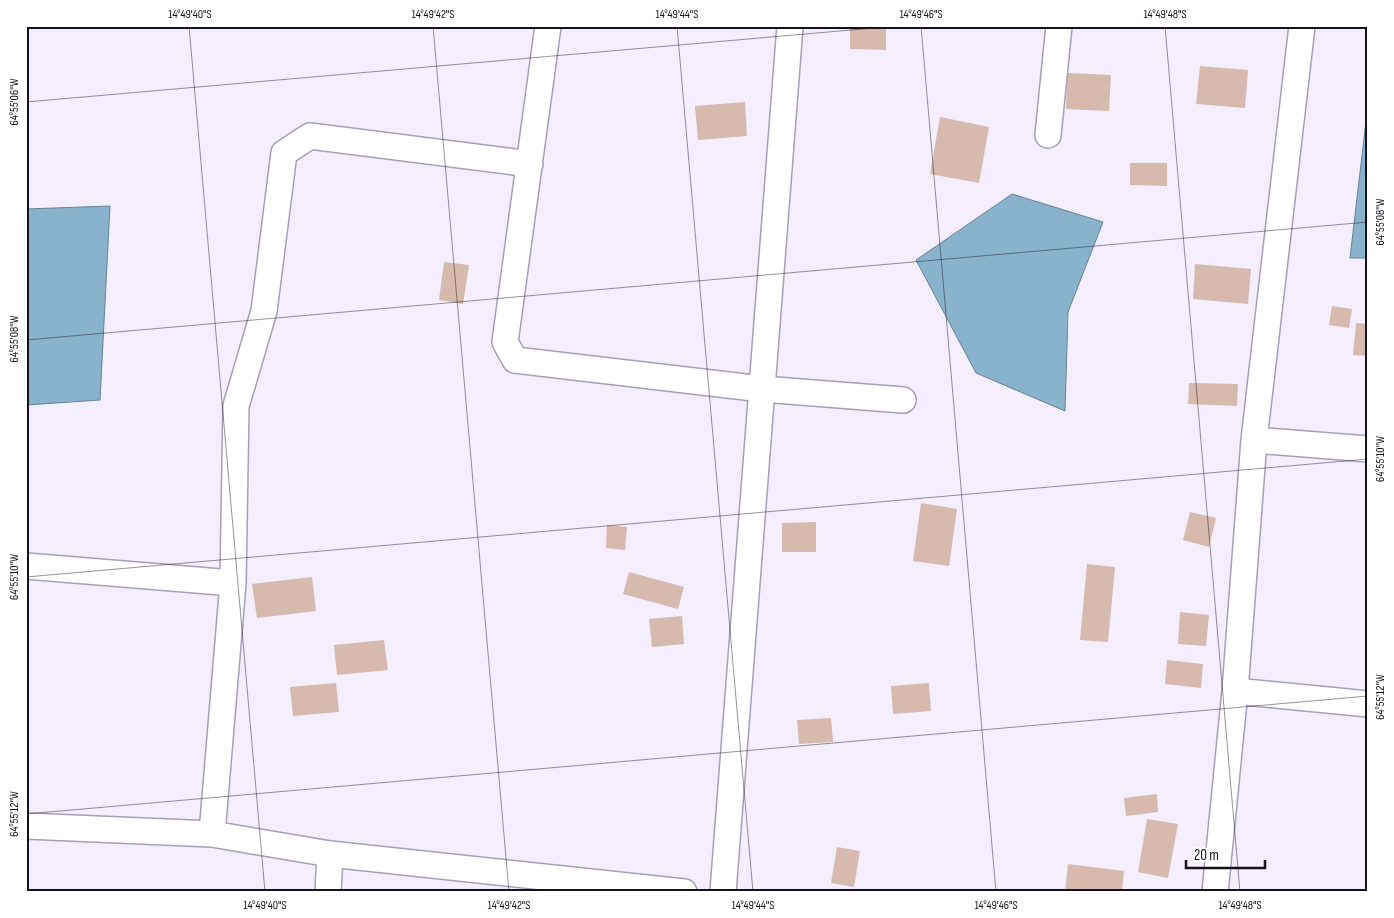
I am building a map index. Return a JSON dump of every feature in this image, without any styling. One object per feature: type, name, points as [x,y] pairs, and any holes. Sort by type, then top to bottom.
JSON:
[{"type":"street","points":[[548,26],[506,342],[515,360],[762,389],[903,400]]},
{"type":"street","points":[[723,892],[790,26]]},
{"type":"street","points":[[1048,134],[1059,26]]},
{"type":"street","points":[[1215,892],[1236,691],[1254,440],[1302,26]]},
{"type":"street","points":[[212,834],[233,583],[236,406],[264,311],[284,153],[310,136],[530,164]]},
{"type":"street","points":[[1254,440],[1368,449]]},
{"type":"street","points":[[26,566],[233,583]]},
{"type":"street","points":[[1236,691],[1368,704]]},
{"type":"street","points":[[26,826],[212,834],[330,854],[658,891],[684,892]]},
{"type":"street","points":[[328,892],[330,854]]},
{"type":"water","points":[[1368,104],[1368,258],[1350,258]]},
{"type":"water","points":[[1012,194],[1103,222],[1068,312],[1065,411],[976,373],[916,260]]},
{"type":"water","points":[[110,206],[100,400],[26,405],[26,209]]},
{"type":"building","points":[[850,26],[886,26],[886,50],[850,49]]},
{"type":"building","points":[[1200,66],[1248,70],[1245,108],[1196,104]]},
{"type":"building","points":[[1067,73],[1111,75],[1109,111],[1066,109]]},
{"type":"building","points":[[745,102],[747,136],[698,140],[695,106]]},
{"type":"building","points":[[940,117],[989,127],[979,183],[930,174]]},
{"type":"building","points":[[1130,163],[1167,163],[1167,186],[1130,185]]},
{"type":"building","points":[[444,262],[469,265],[463,304],[439,300]]},
{"type":"building","points":[[1195,264],[1251,269],[1248,304],[1193,299]]},
{"type":"building","points":[[1332,306],[1352,309],[1349,328],[1329,325]]},
{"type":"building","points":[[1356,323],[1368,324],[1368,356],[1353,355]]},
{"type":"building","points":[[1189,383],[1238,384],[1237,406],[1188,404]]},
{"type":"building","points":[[921,503],[957,509],[949,566],[913,561]]},
{"type":"building","points":[[1190,512],[1216,518],[1209,547],[1183,540]]},
{"type":"building","points":[[816,522],[816,552],[782,552],[782,523]]},
{"type":"building","points":[[607,525],[627,527],[625,550],[606,548]]},
{"type":"building","points":[[1087,564],[1115,567],[1108,642],[1080,640]]},
{"type":"building","points":[[629,572],[684,587],[678,609],[623,594]]},
{"type":"building","points":[[312,577],[316,611],[257,618],[252,584]]},
{"type":"building","points":[[1180,612],[1209,615],[1206,646],[1178,644]]},
{"type":"building","points":[[682,616],[684,644],[652,647],[649,619]]},
{"type":"building","points":[[384,640],[388,670],[337,675],[334,645]]},
{"type":"building","points":[[1167,660],[1203,664],[1201,688],[1165,684]]},
{"type":"building","points":[[336,683],[339,712],[293,716],[290,687]]},
{"type":"building","points":[[929,683],[931,711],[893,714],[891,686]]},
{"type":"building","points":[[831,718],[833,742],[799,744],[797,720]]},
{"type":"building","points":[[1157,794],[1158,812],[1126,816],[1124,798]]},
{"type":"building","points":[[1147,819],[1178,824],[1168,878],[1138,872]]},
{"type":"building","points":[[837,847],[860,851],[854,887],[831,883]]},
{"type":"building","points":[[1068,864],[1124,871],[1122,892],[1065,892]]}]
